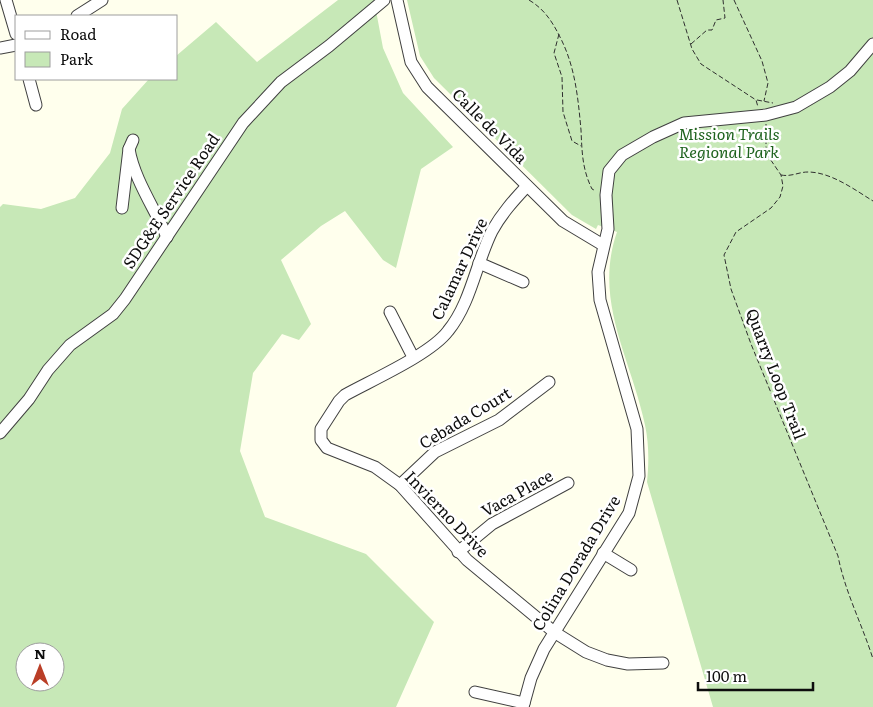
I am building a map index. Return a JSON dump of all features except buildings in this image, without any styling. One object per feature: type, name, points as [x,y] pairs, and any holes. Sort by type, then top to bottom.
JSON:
[{"type":"street","points":[[6,0],[15,31]]},
{"type":"street","points":[[79,15],[102,0]]},
{"type":"street","name":"SDG&E Service Road","points":[[0,433],[29,399],[48,370],[70,345],[113,314],[168,237],[243,123],[282,82],[336,41],[384,0]]},
{"type":"street","name":"Calle de Vida","points":[[397,0],[411,62],[427,87],[563,221],[603,244]]},
{"type":"street","points":[[606,195],[609,171],[622,155],[653,137],[684,123],[761,115],[796,107],[830,87],[850,71],[873,44]]},
{"type":"street","points":[[0,48],[15,45]]},
{"type":"street","points":[[29,80],[36,105]]},
{"type":"street","points":[[122,208],[131,145],[132,167],[168,237]]},
{"type":"street","name":"Calamar Drive","points":[[321,429],[345,395],[430,348],[448,332],[459,314],[492,231],[506,208],[527,186]]},
{"type":"street","name":"Colina Dorada Drive","points":[[523,705],[544,649],[629,513],[639,476],[637,429],[600,300],[598,272],[608,229],[606,195]]},
{"type":"street","points":[[479,264],[523,282]]},
{"type":"street","points":[[390,312],[413,357]]},
{"type":"street","name":"Cebada Court","points":[[400,485],[436,452],[499,420],[550,382]]},
{"type":"street","name":"Invierno Drive","points":[[321,429],[321,440],[327,448],[375,467],[400,485],[458,552],[554,632],[586,652],[608,660],[628,664],[663,663]]},
{"type":"street","name":"Vaca Place","points":[[458,552],[492,524],[568,482]]},
{"type":"street","points":[[603,553],[631,570]]},
{"type":"street","points":[[475,692],[523,705]]},
{"type":"path","points":[[528,0],[542,8],[559,33],[571,56],[582,160],[592,189],[606,195]]},
{"type":"path","points":[[677,0],[691,44],[702,64],[756,100],[761,115],[766,153],[781,175],[791,177],[808,172],[823,176],[849,186],[873,202]]},
{"type":"path","points":[[691,44],[707,30],[712,30],[716,20],[725,18],[723,0]]},
{"type":"path","points":[[734,0],[762,61],[768,83],[764,101]]},
{"type":"path","points":[[559,33],[554,54],[562,77],[563,112],[572,141],[581,146]]},
{"type":"path","name":"Quarry Loop Trail","points":[[781,175],[783,186],[780,197],[770,208],[736,232],[724,255],[731,289],[751,344],[838,556],[843,583],[865,633],[873,658]]},
{"type":"green space","points":[[338,0],[374,0],[383,48],[403,93],[453,147],[421,169],[396,268],[383,260],[345,211],[321,226],[281,260],[311,324],[299,340],[282,334],[253,373],[240,451],[265,517],[366,554],[434,622],[396,707],[0,707],[0,207],[3,204],[41,209],[75,198],[110,153],[122,109],[148,80],[178,80],[178,54],[216,22],[257,62]]},
{"type":"green space","name":"Mission Trails Regional Park","points":[[407,0],[873,0],[873,707],[713,707],[647,482],[648,453],[645,425],[617,329],[609,282],[611,257],[617,232],[598,225],[596,229],[572,215],[434,78],[420,56]]}]
